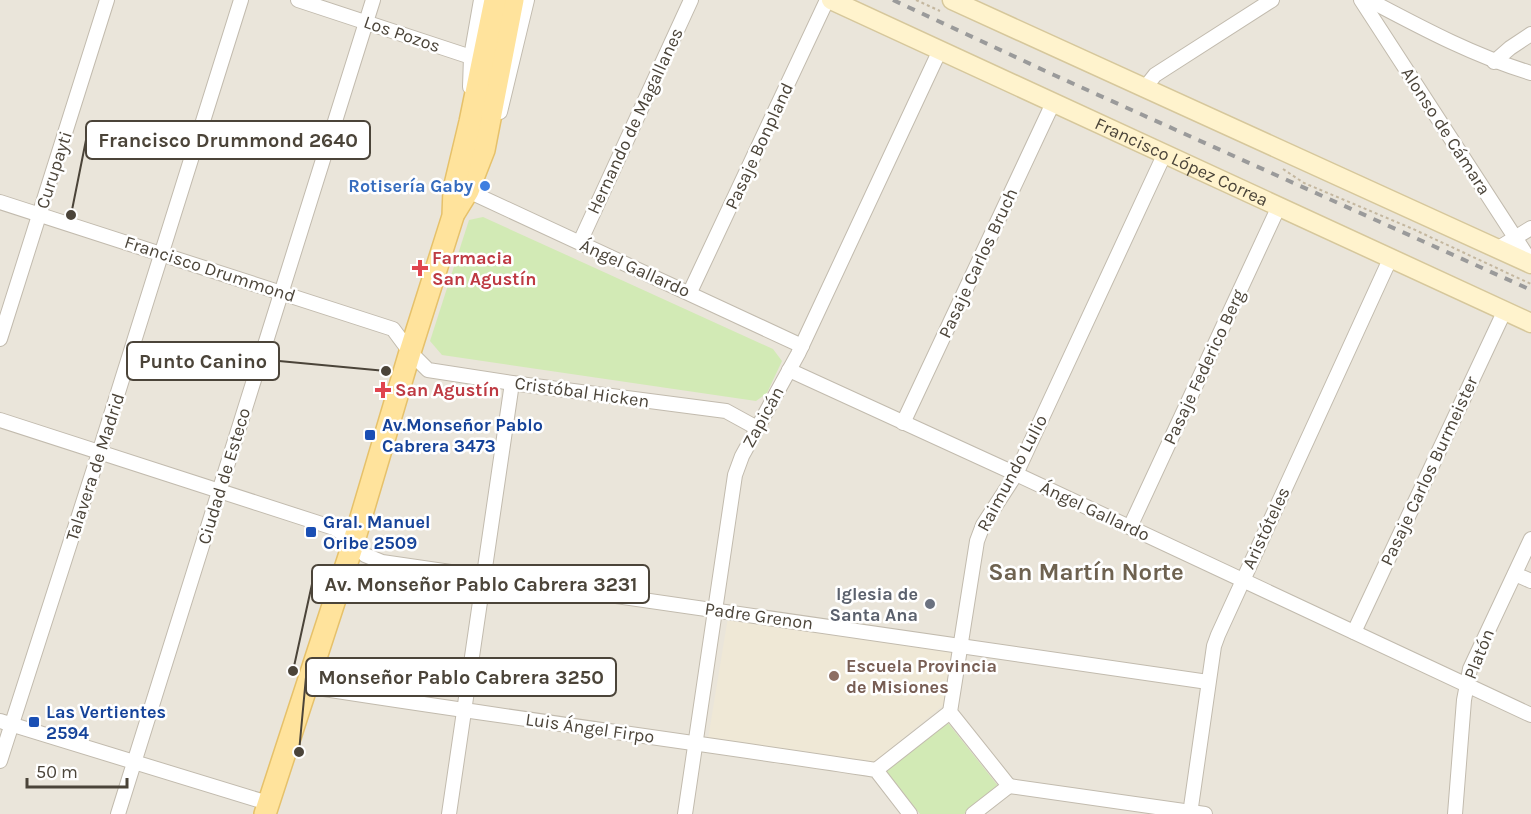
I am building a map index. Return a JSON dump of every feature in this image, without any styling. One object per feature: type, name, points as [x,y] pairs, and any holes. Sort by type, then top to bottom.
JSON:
[{"type":"main road","points":[[453,216],[454,189],[495,0]]},
{"type":"main road","points":[[266,811],[354,541],[453,216],[468,191],[484,150],[513,0]]},
{"type":"main road","name":"Francisco López Correa","points":[[829,0],[1531,322]]},
{"type":"main road","points":[[958,1],[1144,89],[1531,263]]},
{"type":"street","name":"Curupayti","points":[[0,339],[107,0]]},
{"type":"street","name":"Talavera de Madrid","points":[[0,761],[6,723],[99,453],[241,0]]},
{"type":"street","name":"Los Pozos","points":[[298,0],[471,57]]},
{"type":"street","name":"Ciudad de Esteco","points":[[118,814],[373,0]]},
{"type":"street","points":[[470,122],[471,57],[481,0]]},
{"type":"street","points":[[484,150],[502,110],[527,0]]},
{"type":"street","name":"Hernando de Magallanes","points":[[579,242],[690,0]]},
{"type":"street","name":"Pasaje Bonpland","points":[[690,292],[829,0]]},
{"type":"street","points":[[1144,89],[1155,75],[1272,0]]},
{"type":"street","name":"Alonso de Cámara","points":[[1361,0],[1531,263]]},
{"type":"street","points":[[1369,0],[1494,62],[1531,73]]},
{"type":"street","points":[[1494,62],[1531,34]]},
{"type":"street","name":"Zapicán","points":[[685,814],[735,475],[742,456],[802,346],[940,50]]},
{"type":"street","name":"Pasaje Carlos Bruch","points":[[903,423],[1053,103]]},
{"type":"street","name":"Raimundo Lulio","points":[[950,712],[977,541],[983,525],[1016,474],[1165,153]]},
{"type":"street","name":"Ángel Gallardo","points":[[468,191],[690,292],[802,346]]},
{"type":"street","name":"Francisco Drummond","points":[[0,202],[393,329],[410,352]]},
{"type":"street","name":"Pasaje Federico Berg","points":[[1130,527],[1279,207]]},
{"type":"street","points":[[1497,249],[1531,228]]},
{"type":"street","name":"Aristóteles","points":[[1190,813],[1214,646],[1242,580],[1391,257]]},
{"type":"street","name":"Pasaje Carlos Burmeister","points":[[1353,632],[1505,310]]},
{"type":"street","name":"Cristóbal Hicken","points":[[410,352],[428,370],[726,411],[757,428]]},
{"type":"street","name":"Ángel Gallardo","points":[[789,370],[1531,715]]},
{"type":"street","points":[[449,814],[512,383]]},
{"type":"street","name":"Padre Grenon","points":[[0,420],[334,528],[354,541],[365,555],[382,562],[1208,682]]},
{"type":"street","name":"Platón","points":[[1455,814],[1466,685],[1470,669],[1531,539]]},
{"type":"street","points":[[1515,574],[1531,581]]},
{"type":"street","name":"Luis Ángel Firpo","points":[[305,686],[876,770]]},
{"type":"street","points":[[910,814],[876,770],[950,712],[1009,786],[1205,814]]},
{"type":"street","points":[[6,723],[134,763],[266,811]]},
{"type":"street","points":[[972,814],[1009,786]]},
{"type":"shaded area","points":[[0,0],[1531,0],[1531,814],[0,814]]},
{"type":"shaded area","name":"Escuela Provincia de Misiones","points":[[728,617],[953,648],[946,703],[873,763],[708,739]]},
{"type":"green space","points":[[483,217],[773,349],[782,361],[767,393],[756,401],[442,355],[430,341],[469,220]]},
{"type":"green space","points":[[948,723],[999,787],[964,814],[920,814],[886,771]]},
{"type":"railway","points":[[893,0],[1531,290]]},
{"type":"place","name":"Rotisería Gaby","points":[[485,186]]},
{"type":"place","name":"Francisco Drummond 2640","points":[[71,215]]},
{"type":"place","name":"Farmacia San Agustín","points":[[420,268]]},
{"type":"place","name":"Punto Canino","points":[[386,371]]},
{"type":"place","name":"San Agustín","points":[[383,390]]},
{"type":"place","name":"Av.Monseñor Pablo Cabrera 3473","points":[[370,435]]},
{"type":"place","name":"Gral. Manuel Oribe 2509","points":[[311,532]]},
{"type":"place","name":"Iglesia de Santa Ana","points":[[930,604]]},
{"type":"place","name":"Av. Monseñor Pablo Cabrera 3231","points":[[293,671]]},
{"type":"place","name":"Escuela Provincia de Misiones","points":[[834,676]]},
{"type":"place","name":"Las Vertientes 2594","points":[[34,722]]},
{"type":"place","name":"Monseñor Pablo Cabrera 3250","points":[[299,752]]},
{"type":"district","name":"San Martín Norte","points":[[1086,572]]}]
